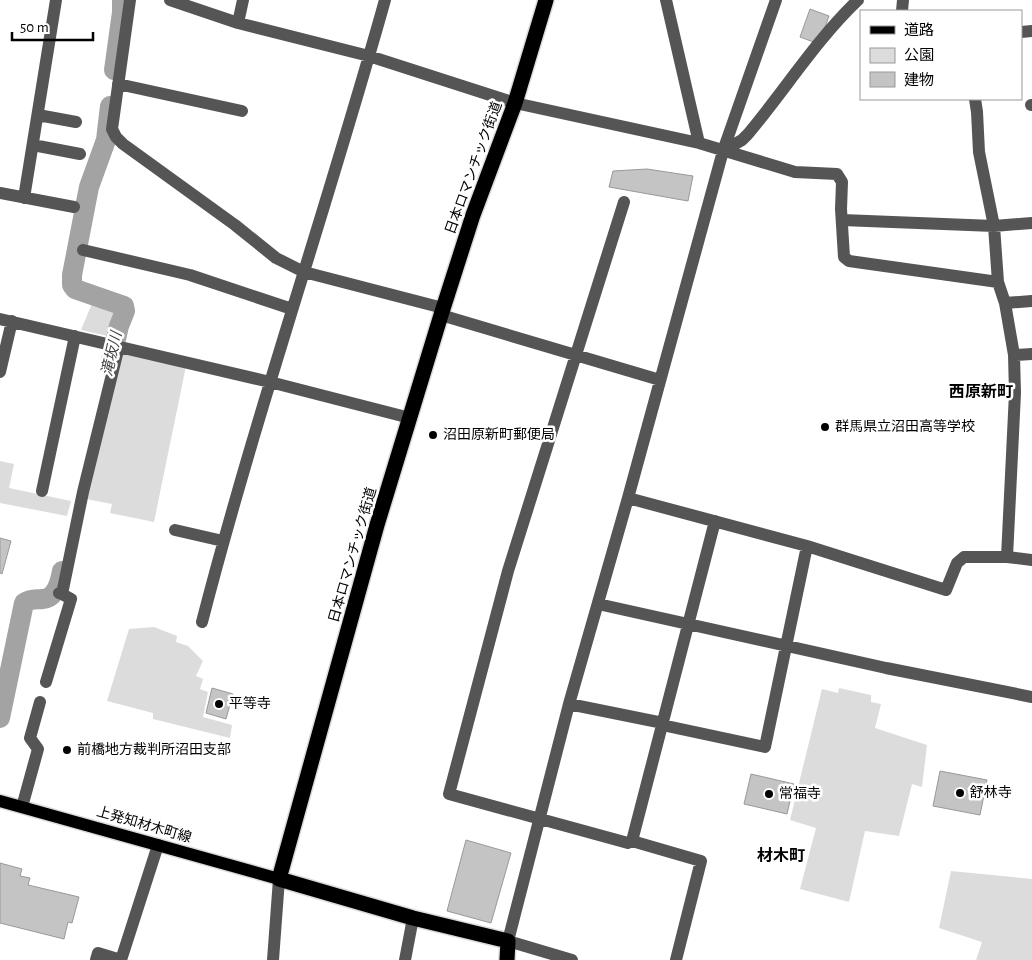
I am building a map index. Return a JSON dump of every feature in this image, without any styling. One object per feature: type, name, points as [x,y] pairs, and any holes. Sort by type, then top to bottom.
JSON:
[{"type":"highway","name":"日本ロマンチック街道","points":[[279,880],[377,525],[473,215],[515,103],[546,0]]},
{"type":"highway","points":[[279,880],[413,918],[508,942],[507,960]]},
{"type":"main road","name":"上発知材木町線","points":[[0,801],[279,880]]},
{"type":"street","points":[[24,198],[56,0]]},
{"type":"street","points":[[130,0],[112,129],[116,137],[235,225],[276,258],[304,272],[442,312],[576,356],[660,380]]},
{"type":"street","points":[[170,0],[238,23],[369,56],[515,103],[699,144],[795,172],[837,174],[842,182],[841,210],[844,257],[849,261],[998,282]]},
{"type":"street","points":[[238,23],[243,0]]},
{"type":"street","points":[[202,622],[223,541],[385,0]]},
{"type":"street","points":[[666,0],[699,144]]},
{"type":"street","points":[[572,960],[508,942],[569,704],[628,498],[722,151],[776,0]]},
{"type":"street","points":[[722,151],[742,140],[748,134],[816,47],[844,13],[858,0]]},
{"type":"street","points":[[118,84],[242,111]]},
{"type":"street","points":[[975,100],[979,152],[994,226],[998,282],[1005,303],[1014,354],[1015,393],[1007,557]]},
{"type":"street","points":[[38,115],[76,122]]},
{"type":"street","points":[[33,145],[80,154]]},
{"type":"street","points":[[0,193],[74,207]]},
{"type":"street","points":[[624,202],[508,571],[450,794],[628,843],[632,841],[701,861],[676,960]]},
{"type":"street","points":[[842,220],[994,226],[1032,223]]},
{"type":"street","points":[[84,250],[190,275],[292,309]]},
{"type":"street","points":[[1005,303],[1032,301]]},
{"type":"street","points":[[0,372],[6,320],[270,382],[410,418]]},
{"type":"street","points":[[42,491],[75,336]]},
{"type":"street","points":[[46,682],[70,599],[61,594],[114,345]]},
{"type":"street","points":[[1014,354],[1032,354]]},
{"type":"street","points":[[628,498],[807,546],[946,590],[957,563],[964,557],[1007,557],[1032,560]]},
{"type":"street","points":[[632,841],[715,521]]},
{"type":"street","points":[[175,530],[223,541]]},
{"type":"street","points":[[569,704],[765,747],[807,546]]},
{"type":"street","points":[[598,604],[886,668],[1032,697]]},
{"type":"street","points":[[22,807],[38,749],[30,738],[40,702]]},
{"type":"street","points":[[96,960],[98,953],[121,960],[158,845]]},
{"type":"street","points":[[273,960],[279,880]]},
{"type":"street","points":[[405,960],[413,918]]},
{"type":"green space","points":[[93,301],[120,310],[112,337],[81,330]]},
{"type":"green space","points":[[122,350],[186,366],[154,522],[110,513],[112,504],[86,499]]},
{"type":"green space","points":[[0,461],[14,464],[9,488],[71,501],[67,516],[0,503]]},
{"type":"green space","points":[[154,627],[177,636],[176,642],[188,646],[203,661],[196,676],[203,679],[200,689],[208,692],[203,717],[232,725],[230,738],[153,719],[153,713],[107,701],[129,629]]},
{"type":"green space","points":[[839,688],[871,695],[871,702],[881,704],[875,728],[927,745],[922,787],[912,784],[899,836],[865,831],[849,902],[800,889],[816,828],[790,820],[822,689],[838,693]]},
{"type":"green space","points":[[951,871],[1032,879],[1032,960],[976,960],[982,942],[939,928]]},
{"type":"building","points":[[810,9],[829,16],[819,44],[800,37]]},
{"type":"building","points":[[647,169],[693,176],[688,201],[609,187],[613,171]]},
{"type":"building","points":[[0,538],[11,541],[2,574],[0,573]]},
{"type":"building","name":"平等寺","points":[[212,688],[233,694],[226,719],[206,713]]},
{"type":"building","name":"舒林寺","points":[[940,771],[987,780],[980,815],[933,806]]},
{"type":"building","name":"常福寺","points":[[751,774],[794,784],[787,814],[744,804]]},
{"type":"building","points":[[466,840],[511,853],[491,923],[447,911]]},
{"type":"building","points":[[0,863],[22,869],[20,876],[30,878],[28,885],[79,897],[72,923],[68,922],[64,939],[0,923]]},
{"type":"waterway","name":"滝坂川","points":[[114,70],[122,0]]},
{"type":"waterway","name":"滝坂川","points":[[110,106],[106,140],[89,187],[72,275],[72,285],[75,289],[124,306],[125,311],[119,326],[110,365]]},
{"type":"waterway","name":"滝坂川","points":[[0,718],[24,603],[29,600],[43,599],[51,596],[59,584],[62,571]]},
{"type":"place","name":"群馬県立沼田高等学校","points":[[825,427]]},
{"type":"place","name":"沼田原新町郵便局","points":[[433,435]]},
{"type":"place","name":"平等寺","points":[[219,704]]},
{"type":"place","name":"前橋地方裁判所沼田支部","points":[[67,750]]},
{"type":"place","name":"舒林寺","points":[[960,793]]},
{"type":"place","name":"常福寺","points":[[769,794]]},
{"type":"district","name":"西原新町","points":[[981,392]]},
{"type":"district","name":"材木町","points":[[781,856]]}]
